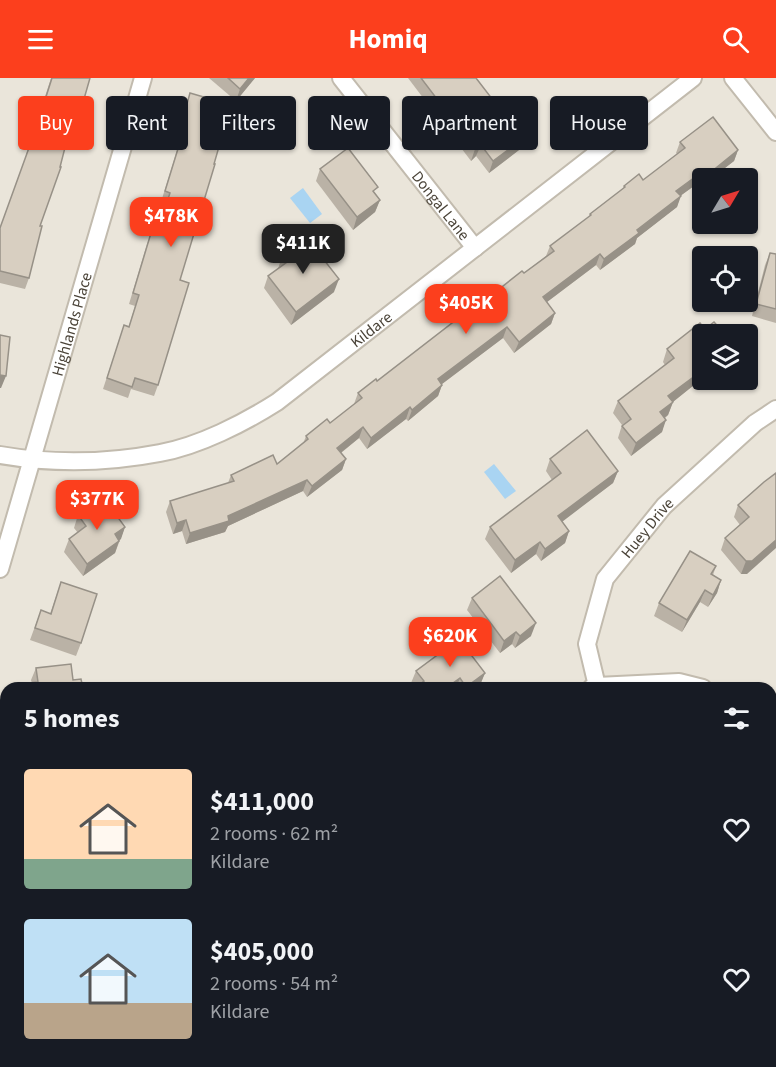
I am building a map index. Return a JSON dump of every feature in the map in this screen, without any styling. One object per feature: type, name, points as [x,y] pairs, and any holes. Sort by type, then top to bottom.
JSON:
[{"type":"street","name":"Highlands Place","points":[[0,569],[143,78]]},
{"type":"street","name":"Dongal Lane","points":[[341,78],[475,248]]},
{"type":"street","name":"Kildare","points":[[0,455],[33,460],[74,461],[162,453],[204,439],[249,420],[277,402],[693,78]]},
{"type":"street","points":[[734,78],[776,132]]},
{"type":"street","name":"Huey Drive","points":[[593,682],[587,644],[605,579],[664,506],[755,423],[776,409]]},
{"type":"shaded area","points":[[0,78],[776,78],[776,682],[0,682]]},
{"type":"water","points":[[303,188],[322,214],[310,223],[290,198]]},
{"type":"water","points":[[494,464],[516,491],[505,499],[484,472]]},
{"type":"building","points":[[52,78],[90,78],[85,96],[46,96]]},
{"type":"building","points":[[228,78],[249,78],[240,89]]},
{"type":"building","points":[[421,78],[476,78],[490,96],[435,96]]},
{"type":"building","points":[[190,93],[200,96],[200,150],[218,150],[180,280],[189,283],[158,385],[135,378],[132,387],[107,378],[124,325],[129,327],[139,295],[133,293],[151,233],[156,235],[170,193],[165,191],[178,150],[188,150]]},
{"type":"building","points":[[713,117],[738,150],[716,168],[692,168],[692,179],[676,191],[681,196],[637,230],[639,233],[604,259],[600,254],[543,297],[555,313],[519,342],[507,327],[438,379],[442,385],[412,410],[410,407],[371,438],[363,427],[337,448],[346,459],[312,486],[307,480],[228,516],[229,521],[190,533],[186,520],[177,523],[170,501],[234,481],[231,475],[273,455],[277,464],[308,439],[306,436],[327,419],[330,423],[362,398],[358,393],[376,379],[377,381],[522,271],[524,273],[554,251],[550,246],[639,174],[643,180],[685,148],[680,142]]},
{"type":"building","points":[[28,150],[64,150],[61,167],[40,226],[42,226],[29,278],[0,271],[0,228]]},
{"type":"building","points":[[345,150],[350,150],[378,187],[373,191],[380,200],[357,217],[320,169]]},
{"type":"building","points":[[485,150],[508,150],[493,161]]},
{"type":"building","points":[[306,237],[339,279],[296,312],[268,276],[287,262],[282,256]]},
{"type":"building","points":[[770,253],[776,254],[776,309],[758,304]]},
{"type":"building","points":[[692,329],[692,378],[668,396],[673,402],[660,412],[666,420],[636,443],[622,426],[631,419],[618,401],[674,358],[667,349]]},
{"type":"building","points":[[0,335],[10,337],[6,376],[0,375]]},
{"type":"building","points":[[587,430],[618,471],[558,516],[569,531],[545,549],[540,542],[515,560],[490,527],[561,473],[550,459]]},
{"type":"building","points":[[776,473],[776,540],[752,561],[746,561],[725,538],[749,517],[738,505]]},
{"type":"building","points":[[103,497],[125,527],[115,534],[119,541],[87,564],[69,539],[86,526],[78,515]]},
{"type":"building","points":[[690,551],[716,566],[711,574],[721,580],[713,595],[705,590],[687,620],[659,603]]},
{"type":"building","points":[[500,576],[536,623],[520,636],[516,632],[504,641],[472,598]]},
{"type":"building","points":[[61,582],[97,594],[81,643],[35,628],[41,610],[51,614]]},
{"type":"building","points":[[459,639],[485,673],[473,682],[463,682],[460,678],[454,682],[423,682],[416,671]]},
{"type":"building","points":[[71,664],[73,680],[81,679],[82,682],[38,682],[36,668]]}]
